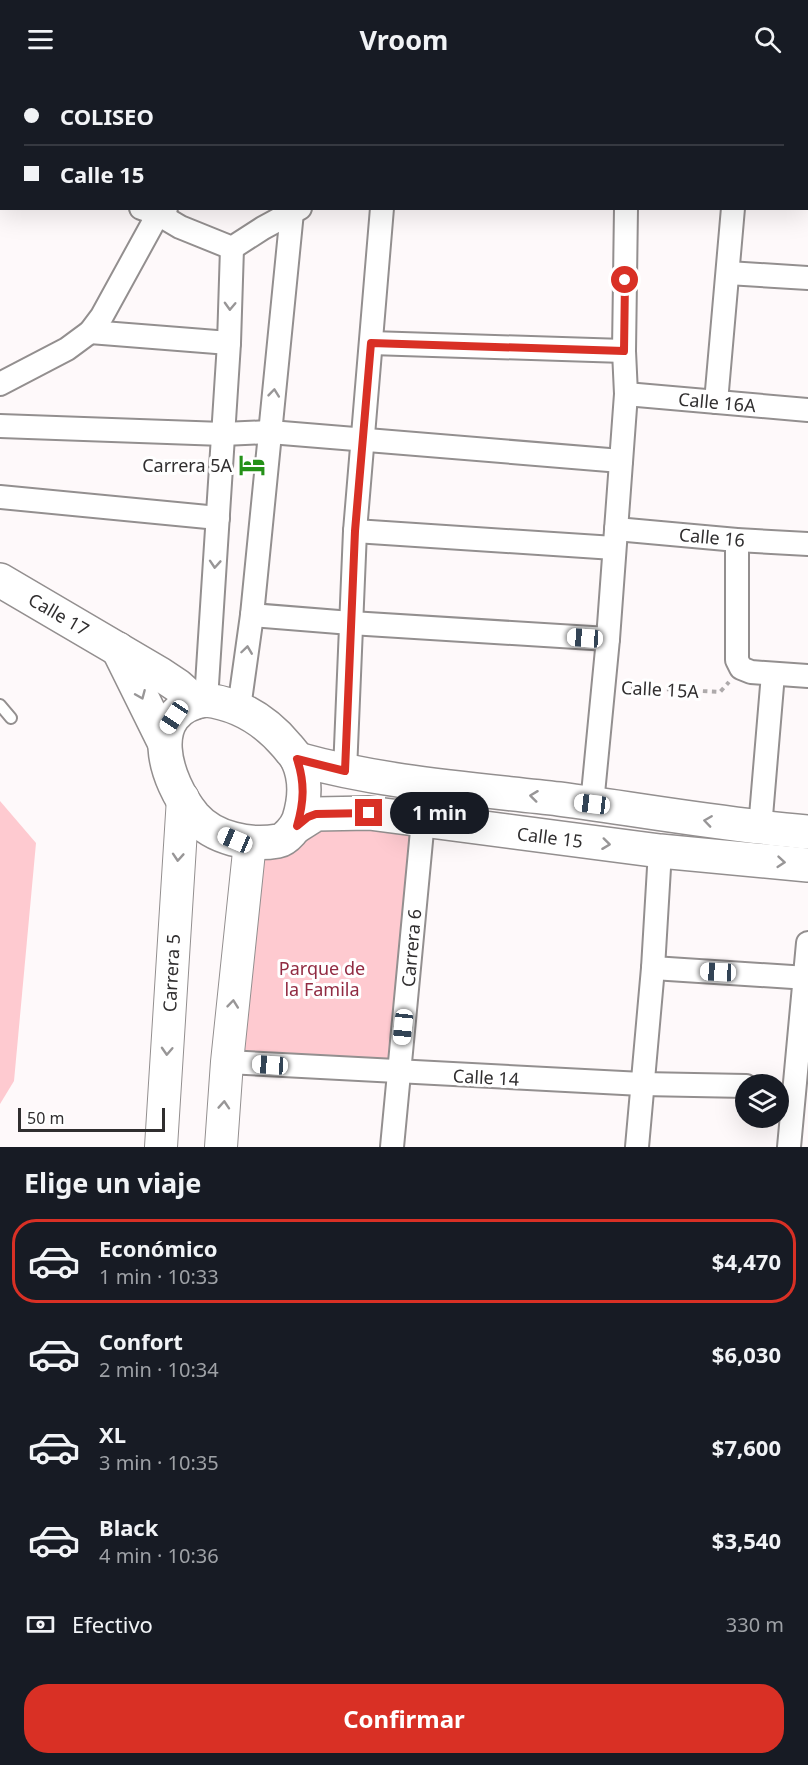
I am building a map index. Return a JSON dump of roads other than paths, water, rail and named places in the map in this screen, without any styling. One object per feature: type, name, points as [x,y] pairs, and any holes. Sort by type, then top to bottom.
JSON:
[{"type":"main road","name":"Calle 17","points":[[0,580],[160,674],[201,701]]},
{"type":"main road","points":[[118,649],[164,742],[169,768],[195,817],[214,831],[235,840],[250,842],[266,843],[283,840],[297,826],[302,809],[304,788],[297,759],[264,723],[239,708],[201,701],[183,708],[174,717],[167,727],[164,742]]},
{"type":"main road","points":[[297,759],[371,776],[760,828],[808,832]]},
{"type":"main road","name":"Carrera 5","points":[[161,1147],[183,798]]},
{"type":"main road","name":"Calle 15","points":[[297,826],[316,814],[369,813],[660,852],[808,865]]},
{"type":"main road","points":[[221,1147],[227,1062],[250,842]]},
{"type":"street","points":[[0,384],[67,349],[90,332],[102,316],[155,210],[180,227],[232,248]]},
{"type":"street","points":[[232,248],[296,210]]},
{"type":"street","points":[[239,708],[252,615],[270,432],[296,210]]},
{"type":"street","points":[[345,771],[355,531],[382,210]]},
{"type":"street","points":[[592,804],[608,639],[626,394],[624,351],[626,210]]},
{"type":"street","points":[[716,402],[733,210]]},
{"type":"street","points":[[201,701],[218,518],[229,343],[232,248]]},
{"type":"street","points":[[728,273],[808,278]]},
{"type":"street","points":[[90,332],[229,343]]},
{"type":"street","points":[[371,343],[624,351]]},
{"type":"street","name":"Calle 16A","points":[[626,394],[808,410]]},
{"type":"street","points":[[0,426],[223,434],[270,432],[621,461]]},
{"type":"street","points":[[0,497],[218,518]]},
{"type":"street","name":"Calle 16","points":[[355,531],[737,540],[808,544]]},
{"type":"street","points":[[737,540],[739,664],[751,672],[808,676]]},
{"type":"street","points":[[252,615],[608,639]]},
{"type":"street","points":[[760,828],[773,674]]},
{"type":"street","name":"Carrera 6","points":[[392,1147],[423,820]]},
{"type":"street","points":[[637,1147],[653,968],[660,852]]},
{"type":"street","points":[[789,1147],[808,943]]},
{"type":"street","points":[[653,968],[806,977]]},
{"type":"street","name":"Calle 14","points":[[227,1062],[642,1084],[735,1086]]},
{"type":"lane","points":[[0,705],[11,718]]},
{"type":"place","name":"Carrera 5A","points":[[252,465]]},
{"type":"park label","name":"Parque de la Famila","points":[[322,978]]}]
